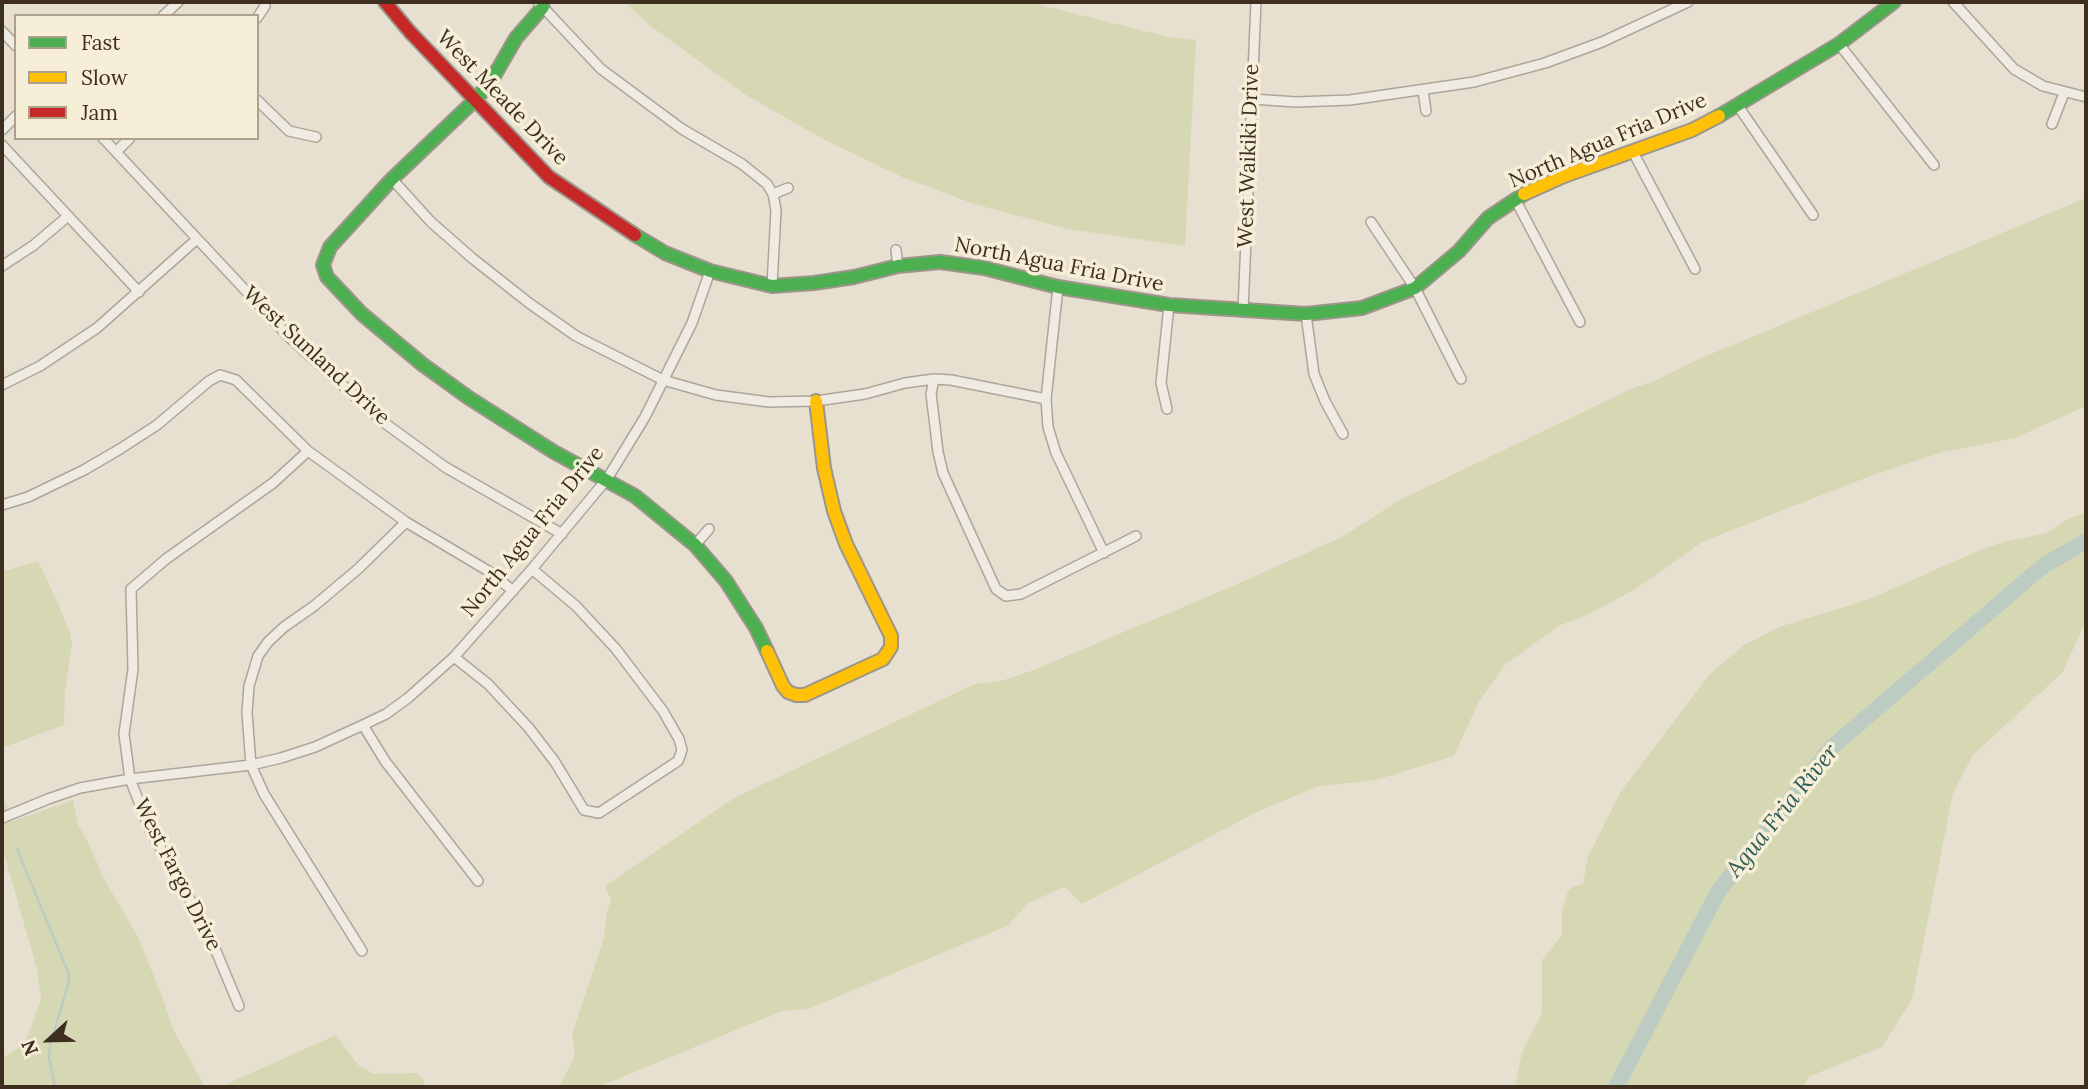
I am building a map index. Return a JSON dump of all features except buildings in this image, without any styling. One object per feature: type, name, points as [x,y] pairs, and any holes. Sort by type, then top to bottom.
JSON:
[{"type":"street","points":[[165,14],[178,2]]},
{"type":"street","name":"West Meade Drive","points":[[385,2],[410,32],[549,177],[665,253],[710,271]]},
{"type":"street","name":"West Waikiki Drive","points":[[1242,311],[1256,2]]},
{"type":"street","points":[[1252,99],[1296,102],[1350,100],[1474,82],[1545,63],[1602,42],[1688,2]]},
{"type":"street","name":"North Agua Fria Drive","points":[[2,818],[80,788],[130,779],[251,765],[315,747],[386,714],[408,698],[454,657],[607,479],[645,417],[692,323],[710,271],[772,286],[814,284],[898,266],[940,262],[984,268],[1058,287],[1169,306],[1306,314],[1362,308],[1415,288],[1460,251],[1488,218],[1539,186],[1692,130],[1738,106],[1839,44],[1894,2]]},
{"type":"street","points":[[1953,2],[2014,69],[2043,86],[2086,97]]},
{"type":"street","points":[[772,286],[777,229],[773,194],[767,184],[750,170],[682,129],[601,69],[541,4],[516,38],[490,83],[392,179],[330,247],[323,265],[327,278],[362,314],[422,364],[469,398],[554,452],[635,496],[695,545],[726,581],[756,628],[783,686],[796,695],[805,695],[883,659],[891,648],[891,636],[846,544],[834,511],[824,468],[816,401]]},
{"type":"street","points":[[2,31],[14,44]]},
{"type":"street","points":[[1839,44],[1934,165]]},
{"type":"street","points":[[1423,90],[1426,111]]},
{"type":"street","points":[[2052,124],[2064,93]]},
{"type":"street","points":[[259,102],[289,131],[316,137]]},
{"type":"street","points":[[1738,106],[1813,215]]},
{"type":"street","name":"West Sunland Drive","points":[[105,140],[289,337],[386,424],[445,467],[562,534]]},
{"type":"street","points":[[116,152],[128,140]]},
{"type":"street","points":[[2,145],[139,292]]},
{"type":"street","points":[[1633,152],[1695,269]]},
{"type":"street","points":[[392,179],[431,222],[529,303],[576,335],[663,380],[716,395],[769,402],[816,401],[934,379],[1046,399]]},
{"type":"street","points":[[773,194],[788,188]]},
{"type":"street","points":[[1515,200],[1580,322]]},
{"type":"street","points":[[2,266],[34,245],[68,216]]},
{"type":"street","points":[[1371,222],[1415,288],[1461,379]]},
{"type":"street","points":[[2,385],[40,366],[97,328],[197,239]]},
{"type":"street","points":[[896,250],[898,266]]},
{"type":"street","points":[[1058,287],[1046,399],[1048,427],[1056,453],[1104,553]]},
{"type":"street","points":[[1167,409],[1161,383],[1169,306]]},
{"type":"street","points":[[1306,314],[1314,374],[1343,434]]},
{"type":"street","points":[[2,505],[27,497],[84,470],[120,449],[157,425],[220,374],[236,380],[308,451],[406,522],[490,572],[513,591]]},
{"type":"street","points":[[934,379],[933,406],[943,473],[996,589],[1006,596],[1021,594],[1136,536]]},
{"type":"street","name":"West Fargo Drive","points":[[239,1006],[196,910],[150,831],[130,779],[124,734],[133,669],[131,589],[166,559],[273,483],[308,451]]},
{"type":"street","points":[[362,951],[264,794],[251,765],[248,699],[252,671],[268,642],[358,569],[406,522]]},
{"type":"street","points":[[695,545],[709,529]]},
{"type":"street","points":[[454,657],[488,684],[529,728],[555,762],[584,810],[599,813],[678,761],[682,750],[679,739],[663,711],[616,649],[576,607],[532,569]]},
{"type":"street","points":[[363,725],[385,761],[478,881]]},
{"type":"green space","points":[[625,2],[1028,2],[1168,37],[1196,40],[1185,246],[1068,229],[974,204],[902,177],[825,140],[746,95],[649,25]]},
{"type":"green space","points":[[2086,198],[2086,406],[2015,438],[1943,452],[1873,475],[1704,541],[1634,590],[1585,616],[1558,626],[1505,665],[1479,701],[1454,756],[1376,780],[1319,786],[1259,811],[1082,904],[1065,887],[1030,902],[1007,926],[808,1009],[782,1011],[598,1087],[556,1087],[561,1084],[575,1055],[572,1034],[604,938],[606,915],[611,900],[605,886],[734,798],[975,684],[1001,681],[1034,670],[1342,537],[1398,501],[1635,387],[1653,382],[1699,359]]},
{"type":"green space","points":[[2086,513],[2086,620],[2063,672],[1973,755],[1953,793],[1912,999],[1882,1047],[1808,1077],[1804,1087],[1515,1087],[1522,1052],[1542,1013],[1542,960],[1562,935],[1562,910],[1568,891],[1583,884],[1588,857],[1621,791],[1710,674],[1744,645],[1779,627],[1867,600],[1978,551],[2003,542],[2047,533],[2068,519]]},
{"type":"green space","points":[[38,561],[70,632],[72,644],[65,691],[64,725],[2,748],[2,572]]},
{"type":"green space","points":[[2,795],[13,821],[73,800],[78,825],[104,879],[137,935],[172,1027],[205,1087],[2,1087],[2,1059],[22,1045],[28,1036],[41,998],[37,969],[2,847]]},
{"type":"green space","points":[[336,1035],[359,1066],[374,1074],[416,1073],[424,1080],[425,1087],[220,1087]]},
{"type":"waterway","name":"Agua Fria River","points":[[1616,1087],[1718,892],[1832,747],[2043,566],[2086,541]]},
{"type":"waterway","points":[[17,849],[68,972],[69,982],[50,1045],[49,1057],[55,1087]]},
{"type":"traffic: fast","points":[[1719,116],[1839,44],[1894,2]]},
{"type":"traffic: fast","points":[[543,7],[516,38],[490,83],[475,100],[392,179],[330,247],[323,265],[327,277],[362,314],[422,364],[469,398],[554,452],[635,496],[695,545],[726,581],[756,628],[767,651]]},
{"type":"traffic: fast","points":[[635,235],[665,253],[710,271],[772,286],[814,283],[898,266],[940,262],[984,268],[1058,287],[1169,305],[1306,314],[1362,308],[1415,288],[1459,251],[1488,218],[1524,194]]},
{"type":"traffic: slow","points":[[1524,194],[1564,176],[1692,130],[1719,116]]},
{"type":"traffic: slow","points":[[767,651],[788,692],[805,695],[883,659],[891,647],[891,636],[846,544],[834,511],[824,468],[816,401]]},
{"type":"traffic: jam","points":[[385,2],[410,32],[549,177],[635,235]]}]
